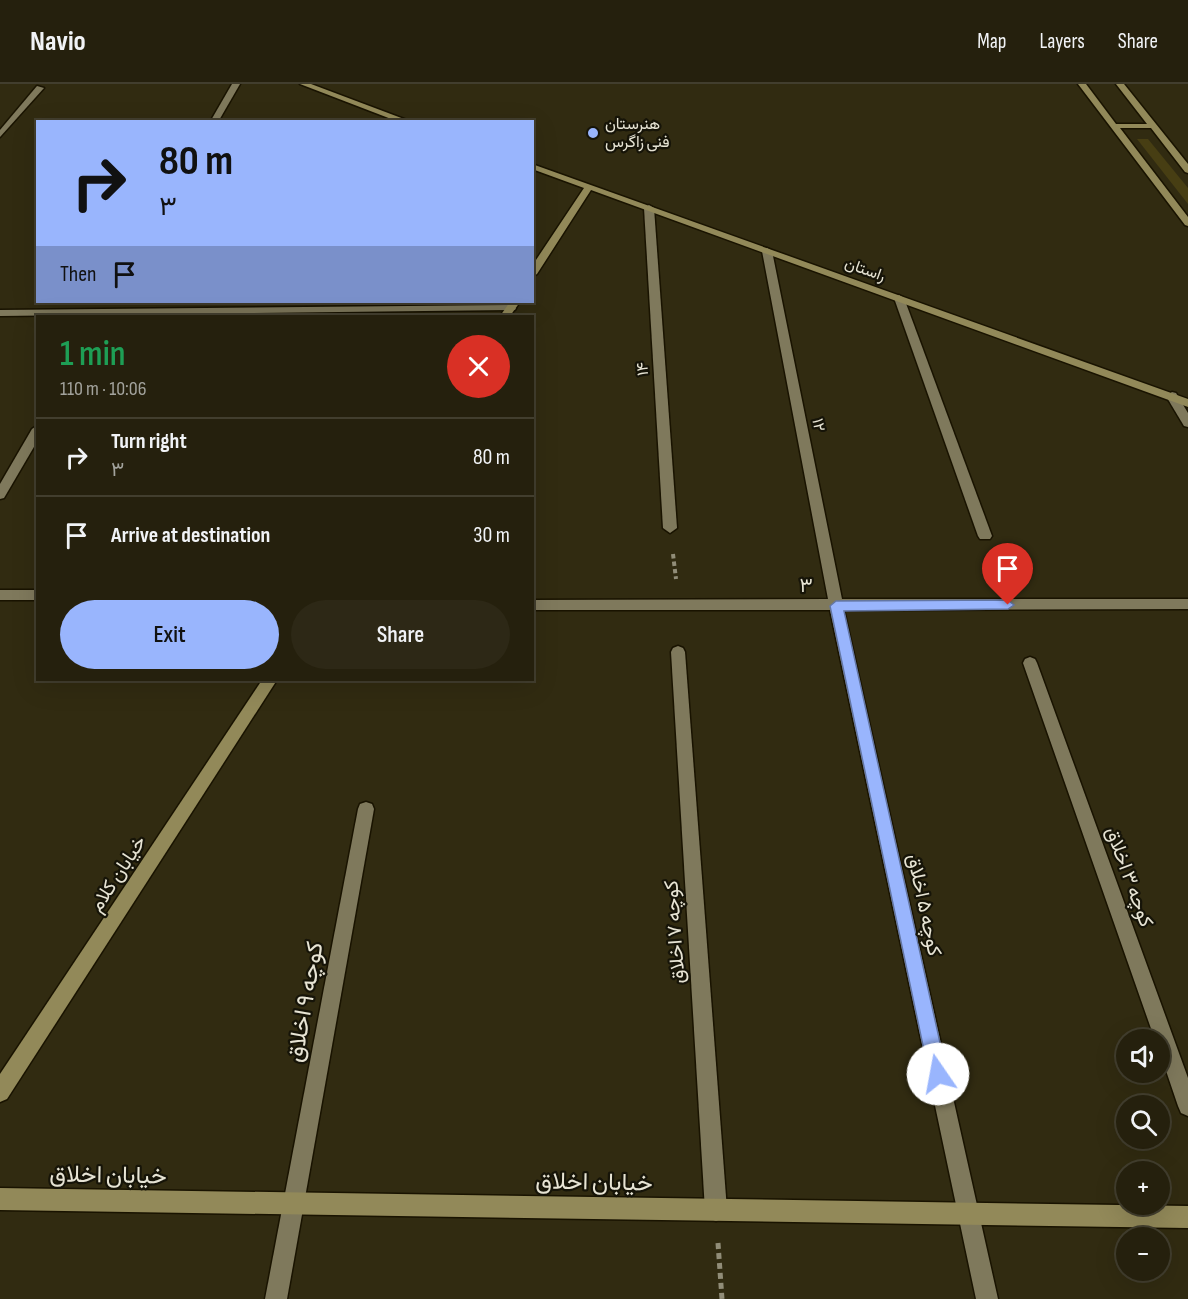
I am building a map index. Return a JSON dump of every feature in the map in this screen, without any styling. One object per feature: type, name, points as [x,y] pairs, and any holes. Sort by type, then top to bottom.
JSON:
[{"type":"street","points":[[215,120],[236,84]]},
{"type":"street","points":[[308,84],[402,120]]},
{"type":"street","points":[[1082,84],[1188,223]]},
{"type":"street","points":[[1120,84],[1188,170]]},
{"type":"street","points":[[0,135],[40,88]]},
{"type":"street","points":[[1112,126],[1152,126]]},
{"type":"street","name":"راستان","points":[[534,167],[1188,403]]},
{"type":"street","points":[[534,271],[589,186]]},
{"type":"street","name":"۱۴","points":[[649,208],[670,528]]},
{"type":"street","name":"۱۲","points":[[767,251],[836,606]]},
{"type":"street","points":[[899,298],[985,536]]},
{"type":"street","points":[[0,313],[258,313],[510,308]]},
{"type":"street","points":[[1172,396],[1188,423]]},
{"type":"street","points":[[0,495],[36,432]]},
{"type":"street","points":[[0,595],[36,596]]},
{"type":"street","name":"۳","points":[[534,605],[1188,604]]},
{"type":"street","name":"کوچه ۵ اخلاق","points":[[836,606],[987,1299]]},
{"type":"street","name":"کوچه ۷ اخلاق","points":[[678,652],[716,1210]]},
{"type":"street","name":"کوچه ۳ اخلاق","points":[[1030,663],[1188,1106]]},
{"type":"street","name":"خیابان کلام","points":[[0,1092],[269,681]]},
{"type":"street","name":"کوچه ۹ اخلاق","points":[[276,1299],[366,809]]},
{"type":"street","name":"خیابان اخلاق","points":[[0,1198],[1188,1217]]},
{"type":"path","points":[[716,1210],[722,1299]]},
{"type":"shaded area","points":[[1137,139],[1148,139],[1188,188],[1188,204]]},
{"type":"place","name":"هنرستان فنی زاگرس","points":[[593,133]]},
{"type":"route","points":[[938,1074],[836,606],[1008,605]]}]
